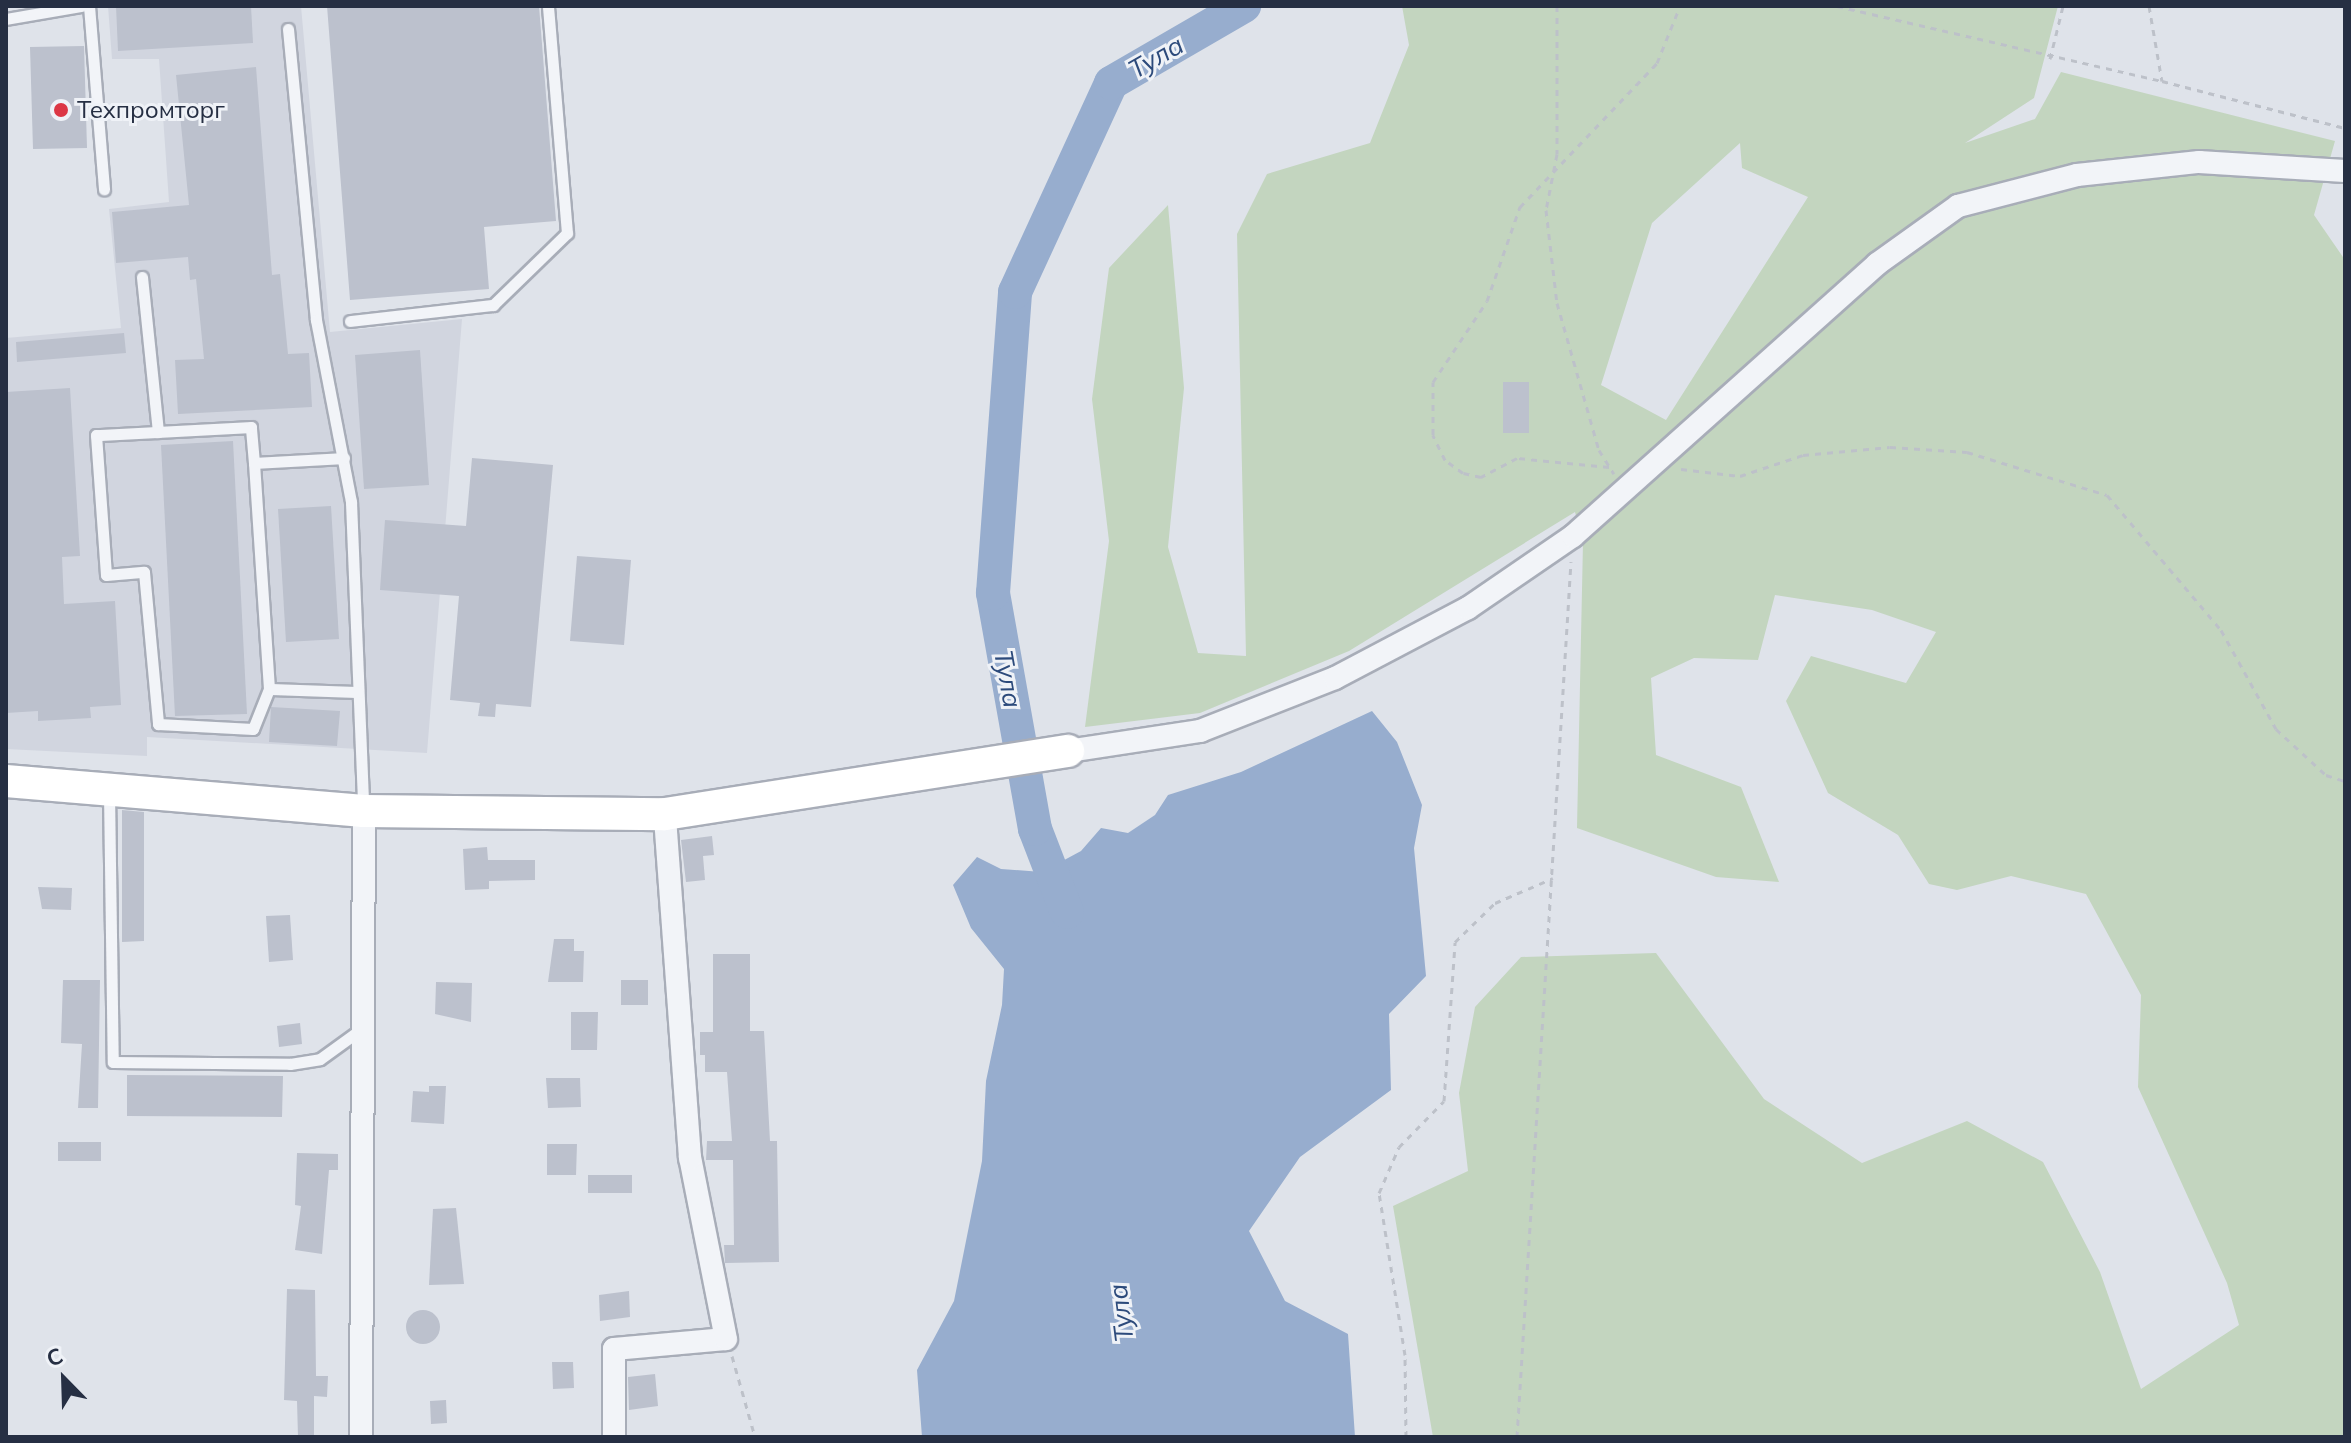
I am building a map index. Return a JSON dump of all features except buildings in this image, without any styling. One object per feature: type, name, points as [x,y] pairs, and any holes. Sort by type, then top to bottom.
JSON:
[{"type":"street","points":[[6,781],[364,811],[665,814],[1200,731],[1335,678],[1468,608],[1573,536],[1877,264],[1958,206],[2077,175],[2199,162],[2345,171]]},
{"type":"street","points":[[361,1437],[364,811]]},
{"type":"street","points":[[614,1437],[614,1349],[726,1339],[690,1158],[665,814]]},
{"type":"lane","points":[[6,19],[81,6]]},
{"type":"lane","points":[[89,6],[104,189]]},
{"type":"lane","points":[[350,321],[493,305],[567,233],[548,6]]},
{"type":"lane","points":[[288,29],[316,320],[344,458],[360,623],[358,692],[364,811]]},
{"type":"lane","points":[[142,277],[158,432]]},
{"type":"lane","points":[[251,427],[269,689],[253,729],[158,724],[144,572],[106,575],[96,435],[158,432],[251,427]]},
{"type":"lane","points":[[254,463],[344,458]]},
{"type":"lane","points":[[269,689],[358,692]]},
{"type":"lane","points":[[109,788],[113,1062],[290,1064],[320,1059],[365,1025]]},
{"type":"path","points":[[1557,6],[1556,163],[1546,210],[1557,303],[1599,450],[1624,490]]},
{"type":"path","points":[[1609,467],[1517,458],[1481,477],[1445,460],[1433,435],[1433,382],[1487,301],[1520,207],[1556,163],[1657,63],[1680,6]]},
{"type":"path","points":[[1837,6],[2050,59],[2162,81],[2345,128]]},
{"type":"path","points":[[2050,59],[2063,6]]},
{"type":"path","points":[[2149,6],[2162,81]]},
{"type":"path","points":[[1663,457],[1689,474],[1740,476],[1832,452],[1890,447],[1967,452],[2107,495],[2221,630],[2276,729],[2326,775],[2345,781]]},
{"type":"path","points":[[1517,1437],[1573,536]]},
{"type":"path","points":[[1406,1437],[1405,1355],[1379,1193],[1399,1147],[1444,1101],[1455,942],[1495,903],[1553,878]]},
{"type":"path","points":[[726,1339],[755,1437]]},
{"type":"shaded area","points":[[108,6],[301,6],[330,332],[462,319],[427,753],[147,737],[147,756],[6,749],[6,338],[121,328],[109,209],[169,202],[159,59],[112,59]]},
{"type":"green space","points":[[1402,6],[2058,6],[2034,98],[1965,143],[2035,119],[2061,72],[2335,141],[2314,215],[2345,260],[2345,1437],[1433,1437],[1393,1206],[1468,1171],[1459,1093],[1475,1007],[1521,957],[1656,953],[1764,1099],[1862,1163],[1967,1121],[2043,1162],[2100,1272],[2141,1389],[2239,1325],[2227,1283],[2138,1087],[2141,995],[2086,894],[2011,876],[1957,890],[1929,884],[1898,835],[1828,793],[1786,701],[1811,656],[1906,683],[1936,632],[1872,610],[1775,595],[1758,660],[1694,658],[1651,678],[1656,755],[1741,787],[1779,882],[1716,877],[1577,828],[1583,542],[1575,512],[1349,651],[1200,713],[1085,727],[1109,541],[1092,399],[1109,268],[1168,205],[1184,388],[1168,547],[1198,653],[1246,656],[1237,234],[1267,174],[1370,143],[1409,45]],"holes":[[[1740,143],[1742,168],[1808,197],[1666,420],[1601,385],[1652,223]]]},
{"type":"water","points":[[1372,711],[1397,742],[1422,805],[1414,848],[1426,976],[1389,1014],[1391,1090],[1300,1157],[1249,1231],[1285,1301],[1348,1334],[1355,1437],[922,1437],[917,1370],[954,1301],[982,1161],[986,1081],[1002,1005],[1004,969],[971,928],[953,885],[977,857],[1001,869],[1042,872],[1081,851],[1101,828],[1128,833],[1155,815],[1168,795],[1241,772]]},
{"type":"waterway","name":"Тула","points":[[1067,912],[1035,829],[993,593],[1015,292],[1111,83],[1244,6]]},
{"type":"place","name":"Техпромторг","points":[[61,110]]}]
